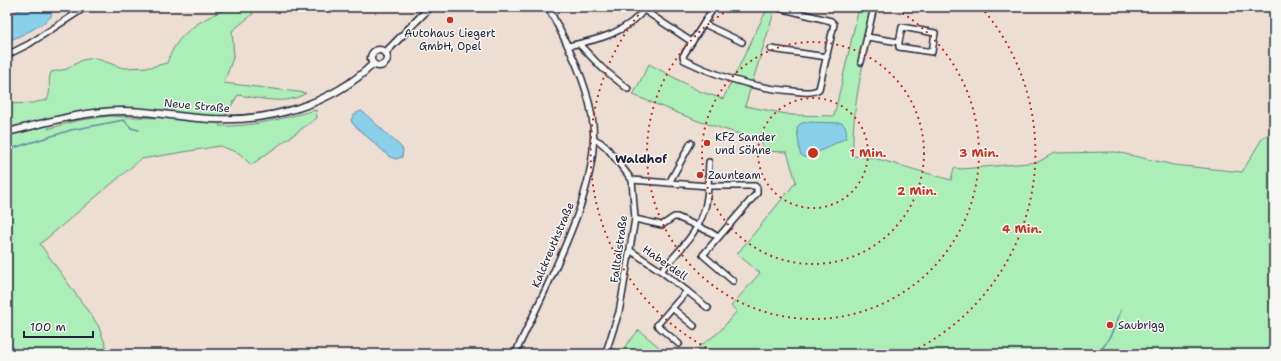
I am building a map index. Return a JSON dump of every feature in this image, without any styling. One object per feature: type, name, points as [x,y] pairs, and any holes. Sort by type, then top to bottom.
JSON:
[{"type":"main road","name":"Neue Straße","points":[[385,53],[430,7]]},
{"type":"main road","name":"Neue Straße","points":[[378,50],[385,53],[387,58],[384,65],[380,67],[373,64],[371,59],[374,52],[378,50]]},
{"type":"main road","name":"Neue Straße","points":[[7,132],[69,117],[104,112],[141,111],[224,120],[252,119],[269,116],[301,107],[321,99],[354,80],[373,64]]},
{"type":"street","points":[[7,55],[29,44],[86,7]]},
{"type":"street","name":"Kalckreuthstraße","points":[[515,354],[577,218],[587,181],[594,139],[590,107],[580,76],[568,46],[548,7]]},
{"type":"street","points":[[714,7],[683,56],[684,60],[700,68],[746,84],[785,90],[815,92],[819,89],[834,24],[831,21],[776,7]]},
{"type":"street","points":[[861,62],[874,7]]},
{"type":"street","points":[[568,46],[598,40],[618,31],[636,18],[644,8],[692,42]]},
{"type":"street","points":[[704,24],[742,42]]},
{"type":"street","points":[[902,27],[935,33],[932,52],[899,47],[899,42],[902,27]]},
{"type":"street","points":[[867,37],[899,42]]},
{"type":"street","points":[[579,44],[602,68],[628,89]]},
{"type":"street","points":[[771,49],[827,57]]},
{"type":"street","points":[[594,139],[607,148],[632,180],[708,186],[755,186],[757,188],[757,193],[703,255],[733,281]]},
{"type":"street","points":[[669,183],[691,143]]},
{"type":"street","points":[[661,271],[691,236],[702,216],[707,198],[709,162]]},
{"type":"street","name":"Falltalstraße","points":[[606,352],[619,312],[631,251],[635,219],[632,180]]},
{"type":"street","points":[[635,219],[662,226],[674,217],[677,217],[710,232],[718,238]]},
{"type":"street","name":"Haberdell","points":[[631,251],[661,271],[708,308]]},
{"type":"street","name":"Haberdell","points":[[679,344],[657,325],[687,291]]},
{"type":"street","points":[[672,308],[694,326]]},
{"type":"green space","points":[[230,7],[252,7],[253,14],[232,31],[234,55],[224,83],[306,93],[299,97],[282,100],[238,95],[219,126],[244,125],[280,119],[316,110],[317,118],[251,165],[239,153],[220,146],[141,159],[40,244],[98,325],[109,354],[7,354],[7,104],[32,103],[47,100],[51,72],[67,69],[82,60],[95,58],[123,68],[151,67],[167,63],[171,52],[177,43],[191,28]],"holes":[[[123,109],[153,111],[156,118],[109,116],[75,121],[48,129],[58,117],[94,110]]]},
{"type":"green space","points":[[768,7],[775,9],[745,106],[792,115],[834,116],[859,7],[876,7],[856,100],[853,156],[874,158],[951,180],[954,168],[962,169],[1038,162],[1054,153],[1116,152],[1174,165],[1242,172],[1263,137],[1274,132],[1274,354],[690,354],[719,332],[737,311],[731,306],[760,273],[737,254],[796,182],[787,152],[762,151],[762,141],[698,121],[633,95],[649,64],[699,91],[723,99]]},
{"type":"green space","points":[[639,330],[667,354],[601,354],[605,345],[620,352]]},
{"type":"water","points":[[23,7],[53,7],[51,16],[44,23],[7,41],[7,18]]},
{"type":"water","points":[[362,111],[400,146],[403,150],[402,157],[396,159],[390,157],[353,124],[351,120],[353,117]]},
{"type":"water","points":[[805,122],[842,123],[845,126],[846,138],[808,157],[804,157],[800,154],[797,128],[800,124]]},
{"type":"waterway","points":[[7,150],[71,130],[124,120],[131,128],[139,130]]},
{"type":"waterway","points":[[1098,354],[1112,333],[1121,310]]},
{"type":"place","name":"Autohaus Liegert GmbH, Opel","points":[[450,20]]},
{"type":"place","name":"KFZ Sander und Söhne","points":[[707,143]]},
{"type":"place","name":"Zaunteam","points":[[700,175]]},
{"type":"place","name":"Saubrigg","points":[[1110,325]]},
{"type":"district","name":"Waldhof","points":[[641,159]]}]
